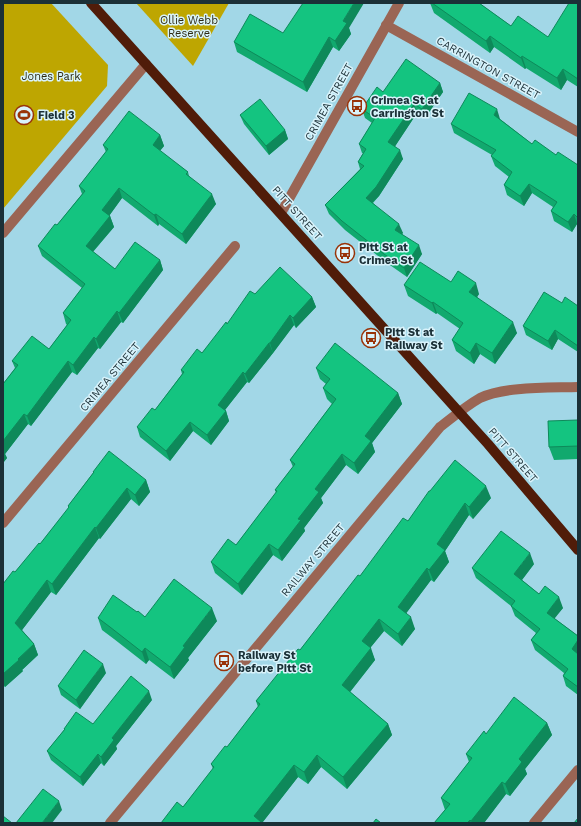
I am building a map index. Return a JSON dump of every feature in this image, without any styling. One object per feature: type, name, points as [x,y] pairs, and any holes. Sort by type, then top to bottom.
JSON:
[{"type":"main road","name":"PITT STREET","points":[[91,3],[488,444],[578,550]]},
{"type":"street","name":"CRIMEA STREET","points":[[281,213],[399,3]]},
{"type":"street","name":"CARRINGTON STREET","points":[[386,24],[578,132]]},
{"type":"street","points":[[3,233],[146,64]]},
{"type":"street","name":"CRIMEA STREET","points":[[3,523],[235,246]]},
{"type":"street","name":"RAILWAY STREET","points":[[110,823],[440,427],[459,412],[481,398],[508,390],[578,387]]},
{"type":"street","points":[[534,823],[578,770]]},
{"type":"green space","name":"Jones Park","points":[[3,3],[51,3],[108,65],[107,86],[3,209]]},
{"type":"green space","name":"Ollie Webb Reserve","points":[[136,3],[229,3],[193,66]]},
{"type":"building","points":[[303,3],[354,3],[343,21],[347,23],[335,41],[329,37],[303,82],[234,42],[250,14],[283,33]]},
{"type":"building","points":[[432,3],[479,3],[511,26],[518,16],[548,37],[569,3],[578,3],[578,79],[563,69],[557,78],[522,56],[521,58],[490,36],[486,41]]},
{"type":"building","points":[[406,59],[440,83],[422,109],[414,104],[388,142],[400,150],[376,187],[366,198],[399,224],[395,230],[419,245],[404,268],[342,221],[325,205],[364,166],[358,162],[366,149],[359,144],[375,118],[362,109],[377,87],[383,92]]},
{"type":"building","points":[[469,93],[497,109],[494,115],[532,144],[535,140],[556,155],[558,152],[578,165],[578,218],[574,214],[568,222],[551,211],[557,202],[529,184],[520,196],[504,185],[512,172],[491,156],[496,150],[451,124]]},
{"type":"building","points":[[260,99],[285,130],[266,146],[240,115]]},
{"type":"building","points":[[129,111],[160,135],[153,145],[188,172],[186,174],[212,194],[182,234],[119,188],[102,210],[110,216],[86,246],[115,269],[135,242],[160,260],[119,313],[117,311],[96,339],[94,337],[73,365],[68,361],[27,416],[24,414],[3,441],[3,384],[18,365],[12,361],[32,336],[49,349],[71,320],[63,313],[85,284],[38,246],[55,224],[57,225],[85,191],[79,186],[108,149],[103,145]]},
{"type":"building","points":[[420,262],[451,282],[458,271],[476,283],[469,292],[513,322],[492,353],[476,343],[470,353],[452,340],[463,323],[433,302],[432,303],[404,285]]},
{"type":"building","points":[[280,267],[312,297],[293,318],[290,315],[245,374],[243,372],[218,405],[226,411],[207,435],[190,422],[166,451],[137,427],[152,408],[155,410],[184,372],[181,370],[197,349],[202,353],[226,322],[227,324],[250,291],[255,294]]},
{"type":"building","points":[[544,292],[562,303],[565,297],[578,306],[578,346],[555,330],[548,341],[523,326]]},
{"type":"building","points":[[335,343],[398,393],[365,436],[371,441],[354,463],[342,454],[315,489],[319,492],[298,519],[301,520],[278,550],[269,544],[238,584],[211,562],[228,539],[236,545],[277,491],[275,490],[295,464],[290,460],[336,399],[323,388],[330,379],[316,368]]},
{"type":"building","points":[[578,420],[578,446],[549,447],[548,421]]},
{"type":"building","points":[[109,451],[146,480],[135,495],[127,488],[96,528],[95,527],[52,584],[47,580],[15,623],[34,644],[3,674],[3,584],[13,571],[15,572],[39,543],[40,544],[69,507],[68,506]]},
{"type":"building","points":[[455,460],[486,486],[469,507],[465,503],[437,544],[445,550],[429,570],[427,568],[398,607],[411,617],[398,634],[379,619],[362,641],[371,648],[342,685],[388,724],[343,777],[317,755],[304,772],[294,765],[254,816],[261,823],[161,823],[177,802],[183,807],[214,767],[211,764],[225,746],[227,747],[260,704],[256,701],[298,649],[300,650],[358,575],[360,576],[403,518],[408,521],[429,491]]},
{"type":"building","points":[[501,531],[530,553],[514,574],[539,594],[545,586],[559,597],[547,613],[578,636],[578,640],[572,649],[578,654],[578,687],[563,676],[568,669],[531,640],[540,629],[511,606],[515,601],[472,568]]},
{"type":"building","points":[[174,579],[212,608],[183,646],[185,647],[170,667],[145,648],[142,652],[98,618],[113,595],[145,617]]},
{"type":"building","points":[[84,650],[103,664],[76,700],[58,686]]},
{"type":"building","points":[[131,676],[149,691],[112,738],[114,740],[101,757],[98,754],[80,777],[47,751],[65,729],[76,712],[93,724]]},
{"type":"building","points":[[514,697],[547,723],[519,759],[522,762],[505,784],[502,782],[471,821],[470,820],[467,823],[434,823],[450,804],[441,798],[472,758],[466,754],[484,731],[486,734]]},
{"type":"building","points":[[43,789],[59,801],[42,823],[16,823]]},
{"type":"building","points":[[3,816],[12,823],[3,823]]},
{"type":"building","points":[[376,819],[381,823],[373,823]]},
{"type":"place","name":"Crimea St at Carrington St","points":[[357,106]]},
{"type":"place","name":"Field 3","points":[[24,115]]},
{"type":"place","name":"Pitt St at Crimea St","points":[[345,253]]},
{"type":"place","name":"Pitt St at Railway St","points":[[371,338]]},
{"type":"place","name":"Railway St before Pitt St","points":[[224,661]]}]
